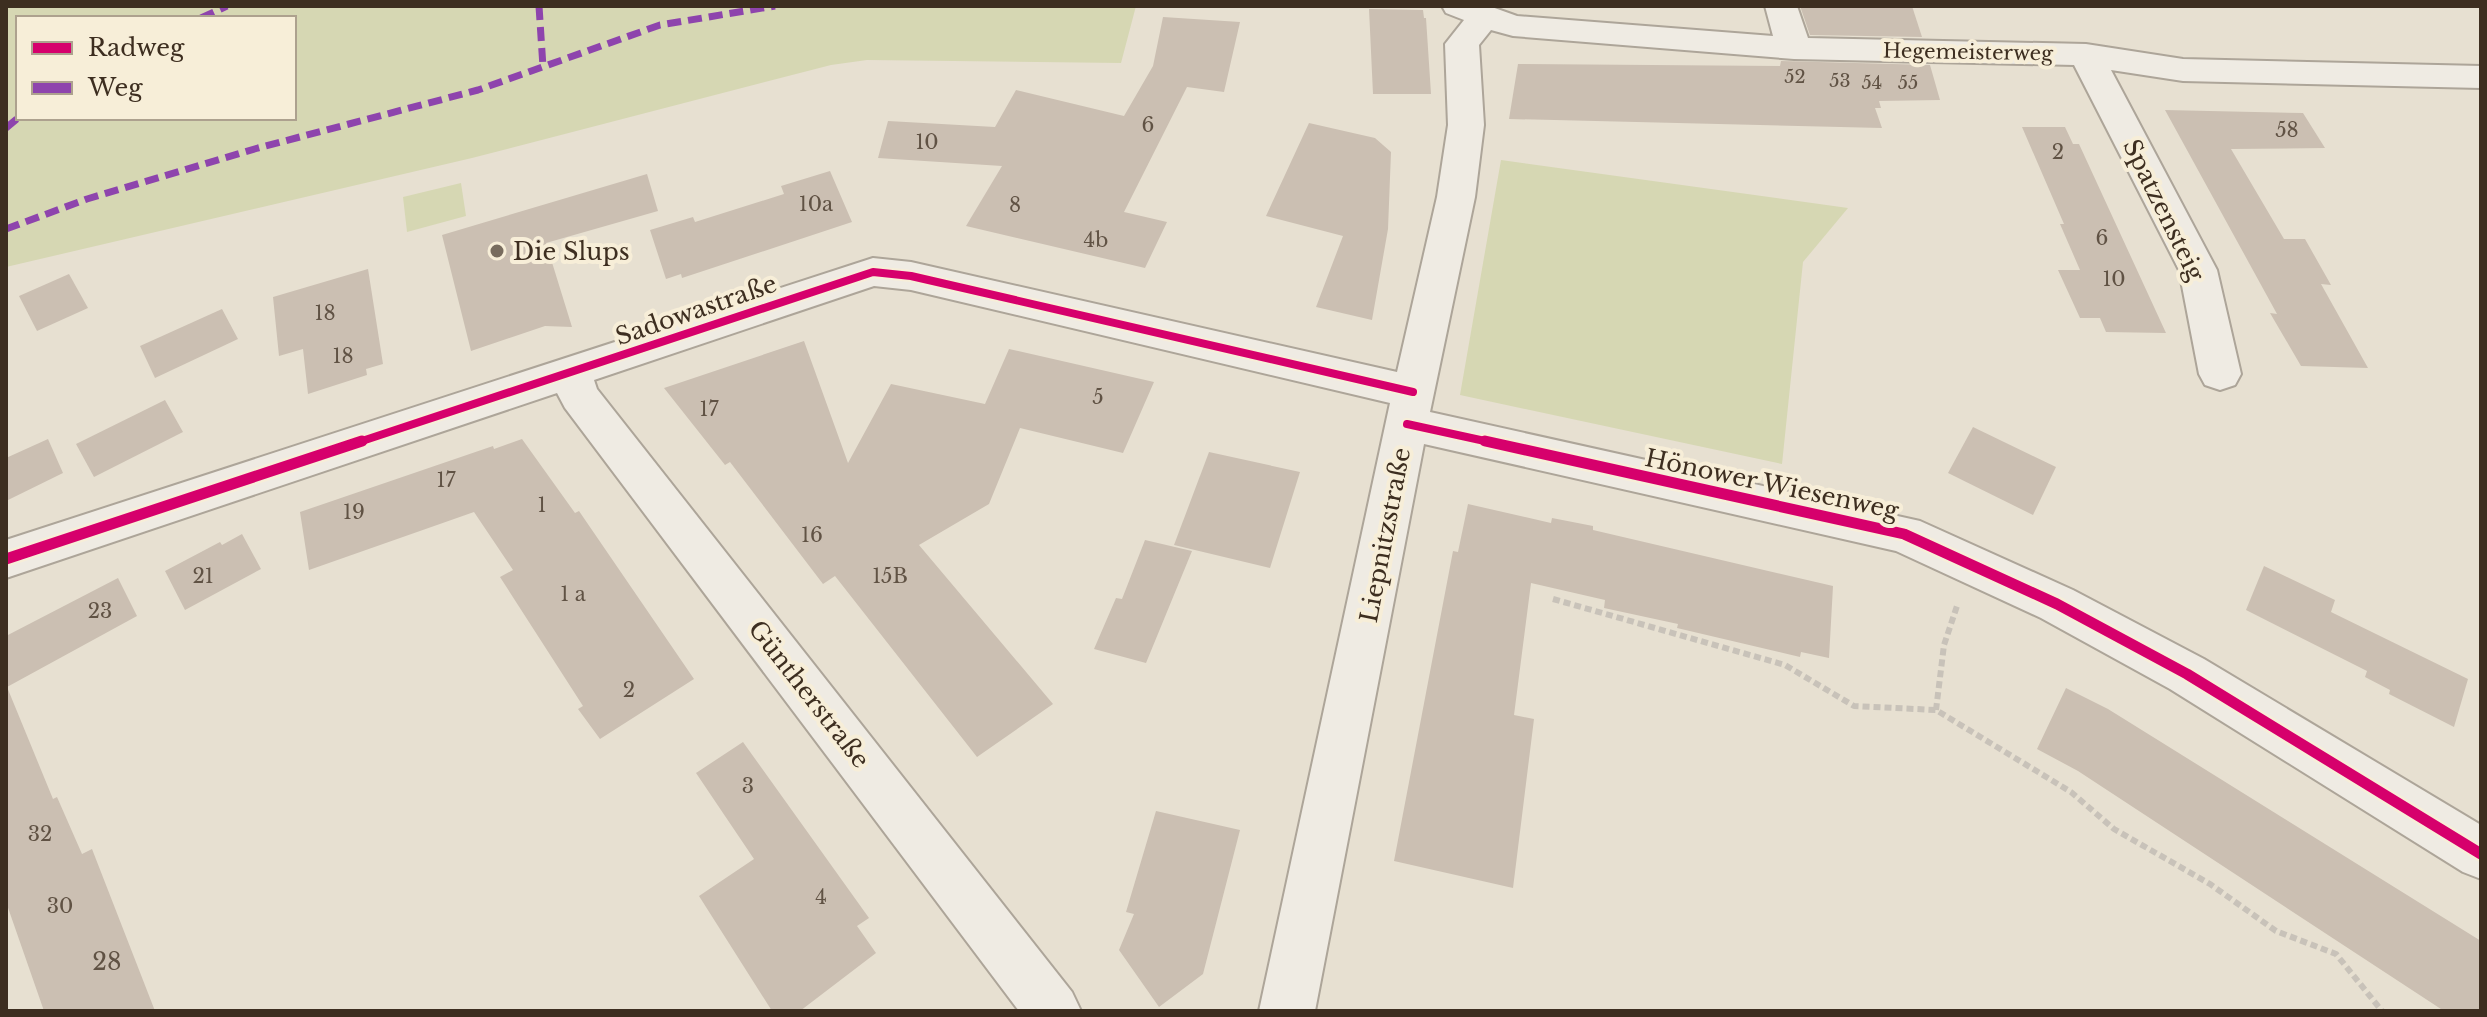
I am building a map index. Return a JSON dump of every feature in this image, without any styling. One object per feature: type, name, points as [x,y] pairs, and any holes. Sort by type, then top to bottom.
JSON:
[{"type":"street","points":[[1781,6],[1794,48]]},
{"type":"street","name":"Hegemeisterweg","points":[[1471,12],[1513,26],[1794,48],[2086,55],[2183,70],[2481,77]]},
{"type":"street","name":"Liepnitzstraße","points":[[1287,1011],[1456,197],[1464,139],[1462,44],[1471,12]]},
{"type":"street","name":"Spatzensteig","points":[[2086,55],[2198,270],[2220,374]]},
{"type":"street","name":"Sadowastraße","points":[[6,559],[859,276],[886,272],[1410,408]]},
{"type":"street","name":"Güntherstraße","points":[[570,373],[580,397],[1053,1011]]},
{"type":"street","name":"Hönower Wiesenweg","points":[[1410,408],[1904,534],[2057,604],[2187,674],[2481,854]]},
{"type":"path","points":[[1553,599],[1785,665],[1854,706],[1936,710],[2071,792],[2114,829],[2210,884],[2276,931],[2336,954],[2382,1011]]},
{"type":"path","points":[[1936,710],[1944,645],[1958,601]]},
{"type":"green space","points":[[6,6],[1136,6],[1121,63],[867,60],[831,65],[472,158],[6,267]]},
{"type":"green space","points":[[1501,160],[1848,208],[1803,262],[1782,464],[1460,395]]},
{"type":"green space","points":[[461,183],[466,216],[407,232],[403,197]]},
{"type":"building","points":[[1800,6],[1912,6],[1922,37],[1810,35]]},
{"type":"building","points":[[1369,9],[1423,10],[1431,94],[1373,94]]},
{"type":"building","points":[[1163,17],[1240,22],[1224,92],[1187,87],[1124,212],[1167,222],[1145,268],[966,226],[1002,166],[878,158],[888,121],[995,127],[1016,90],[1124,116],[1153,66]]},
{"type":"building","points":[[1781,61],[1930,65],[1940,100],[1879,101],[1881,108],[1875,108],[1882,128],[1509,119],[1518,64],[1780,66]]},
{"type":"building","points":[[2165,110],[2303,113],[2325,148],[2231,149],[2284,239],[2305,239],[2331,285],[2321,284],[2368,368],[2301,366],[2270,313],[2277,314]]},
{"type":"building","points":[[1309,123],[1375,138],[1391,152],[1388,229],[1372,320],[1316,307],[1343,236],[1266,216]]},
{"type":"building","points":[[2022,127],[2065,127],[2073,144],[2079,144],[2166,333],[2106,332],[2100,318],[2080,318],[2058,270],[2080,270],[2060,224],[2064,224]]},
{"type":"building","points":[[830,171],[852,222],[682,278],[681,274],[666,279],[650,230],[693,217],[695,222],[784,194],[781,186]]},
{"type":"building","points":[[647,174],[658,211],[546,243],[572,327],[545,326],[471,351],[442,235]]},
{"type":"building","points":[[368,269],[383,364],[366,369],[367,375],[308,394],[303,349],[279,356],[273,297]]},
{"type":"building","points":[[69,274],[88,308],[37,331],[19,296]]},
{"type":"building","points":[[222,309],[238,339],[155,378],[140,346]]},
{"type":"building","points":[[804,341],[848,463],[891,384],[985,404],[1009,349],[1154,382],[1123,453],[1020,428],[989,504],[919,545],[1053,704],[977,757],[835,576],[823,584],[730,462],[725,465],[664,388]]},
{"type":"building","points":[[165,400],[183,432],[94,477],[76,444]]},
{"type":"building","points":[[1973,427],[2056,467],[2033,515],[1948,473]]},
{"type":"building","points":[[48,439],[63,473],[6,501],[6,458]]},
{"type":"building","points":[[522,439],[575,513],[579,511],[694,679],[600,739],[578,709],[583,706],[500,577],[513,570],[474,512],[309,570],[300,512],[493,446],[494,449]]},
{"type":"building","points":[[1209,452],[1300,472],[1270,568],[1174,545]]},
{"type":"building","points":[[1468,504],[1551,523],[1552,518],[1593,526],[1593,530],[1833,586],[1829,658],[1801,652],[1800,657],[1677,628],[1678,624],[1604,608],[1605,600],[1531,583],[1514,715],[1534,719],[1513,888],[1394,861],[1453,551],[1458,552]]},
{"type":"building","points":[[242,534],[261,569],[185,610],[165,571]]},
{"type":"building","points":[[1145,540],[1192,551],[1146,663],[1094,649],[1116,598],[1122,599]]},
{"type":"building","points":[[2264,566],[2335,600],[2331,612],[2468,679],[2454,727],[2389,694],[2390,690],[2365,677],[2367,671],[2246,610]]},
{"type":"building","points":[[118,578],[137,616],[7,687],[53,799],[57,797],[82,854],[92,849],[155,1011],[44,1011],[6,902],[6,636]]},
{"type":"building","points":[[2066,688],[2108,709],[2481,941],[2481,1011],[2444,1011],[2078,771],[2037,749]]},
{"type":"building","points":[[743,742],[869,918],[857,926],[876,953],[800,1011],[772,1011],[699,896],[754,859],[696,773]]},
{"type":"building","points":[[1156,811],[1240,830],[1203,974],[1159,1007],[1119,950],[1134,914],[1126,912]]},
{"type":"marked path","points":[[205,16],[227,6]]},
{"type":"marked path","points":[[539,6],[543,67]]},
{"type":"marked path","points":[[6,229],[87,199],[258,148],[478,90],[660,25],[775,6]]},
{"type":"marked path","points":[[6,128],[16,120]]},
{"type":"cycle path","points":[[6,559],[873,272],[911,276],[1413,392]]},
{"type":"cycle path","points":[[1407,424],[1904,534],[2057,604],[2187,674],[2481,854]]},
{"type":"place","name":"Die Slups","points":[[497,251]]}]
